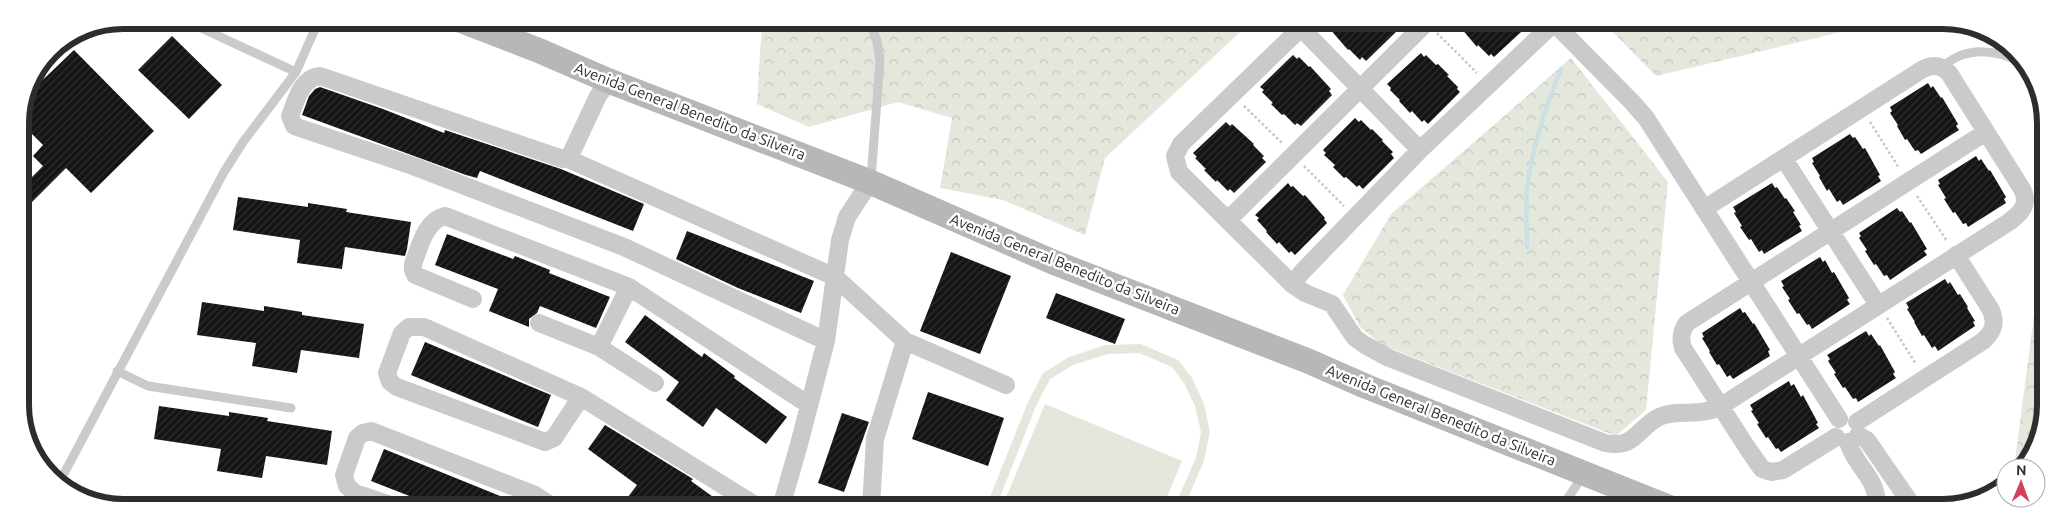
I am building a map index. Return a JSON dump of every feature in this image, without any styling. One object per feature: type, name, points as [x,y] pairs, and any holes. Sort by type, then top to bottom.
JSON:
[{"type":"main road","name":"Avenida General Benedito da Silveira","points":[[483,29],[609,81],[870,182],[1053,262],[1308,361],[1649,499]]},
{"type":"street","points":[[1300,29],[1181,144],[1175,152],[1175,163],[1178,172],[1292,284],[1305,293],[1332,304],[1355,338],[1381,354],[1605,444],[1627,443],[1661,416],[1705,413],[1721,406],[2018,215],[2023,211],[2026,198],[1948,73],[1942,67],[1932,66],[1923,69],[1704,208]]},
{"type":"street","points":[[1308,29],[1360,88],[1420,150]]},
{"type":"street","points":[[1228,220],[1420,29]]},
{"type":"street","points":[[1292,284],[1302,271],[1420,150],[1546,29]]},
{"type":"street","points":[[1560,29],[1639,109],[1753,282],[1839,419],[1847,416],[1850,450],[1874,484],[1877,499]]},
{"type":"street","points":[[609,81],[598,96],[570,156],[559,159],[320,76],[314,76],[304,83],[290,116],[294,126],[413,166],[624,247],[826,341]]},
{"type":"street","points":[[1956,255],[1991,310],[1994,318],[1993,330],[1983,341],[1925,378],[1850,434],[1783,470],[1768,471],[1762,468],[1755,460],[1681,341],[1683,329],[1687,323],[1986,132]]},
{"type":"street","points":[[566,158],[834,277],[905,341],[1006,385]]},
{"type":"street","points":[[1784,159],[1878,304]]},
{"type":"street","points":[[783,499],[826,341],[840,240],[847,217],[870,182]]},
{"type":"street","points":[[473,299],[416,275],[412,270],[430,224],[437,218],[445,216],[629,288],[809,405]]},
{"type":"street","points":[[599,347],[629,288]]},
{"type":"street","points":[[539,323],[599,347],[654,383]]},
{"type":"street","points":[[581,397],[554,438],[545,442],[398,387],[390,382],[388,373],[402,332],[409,327],[424,327],[581,397],[745,499]]},
{"type":"street","points":[[872,499],[876,438],[905,341]]},
{"type":"street","points":[[373,499],[355,493],[347,486],[344,476],[357,438],[363,433],[371,432],[528,499]]},
{"type":"street","points":[[1850,434],[1867,440],[1908,499]]},
{"type":"lane","points":[[203,29],[296,72]]},
{"type":"lane","points":[[62,477],[224,172],[243,142],[296,72],[315,29]]},
{"type":"lane","points":[[870,182],[880,61],[877,41],[872,29]]},
{"type":"lane","points":[[1942,67],[1956,56],[1975,52],[1992,52],[2010,56]]},
{"type":"lane","points":[[118,371],[148,386],[291,408]]},
{"type":"lane","points":[[1567,499],[1584,473]]},
{"type":"path","points":[[1434,29],[1489,84]]},
{"type":"path","points":[[1878,304],[1925,378]]},
{"type":"green space","points":[[762,29],[1243,29],[1105,158],[1085,235],[1003,200],[940,188],[952,118],[898,102],[809,127],[757,104]]},
{"type":"green space","points":[[1610,29],[1854,29],[1656,76]]},
{"type":"green space","points":[[1571,58],[1668,182],[1646,410],[1616,436],[1382,345],[1360,327],[1343,295],[1391,214]]},
{"type":"green space","points":[[2037,292],[2037,411],[2034,430],[2021,457],[2015,458]]},
{"type":"green space","points":[[1141,344],[1178,360],[1192,378],[1204,404],[1210,432],[1204,461],[1187,499],[1178,499],[1196,458],[1201,432],[1195,406],[1184,383],[1172,367],[1139,353],[1108,354],[1073,365],[1050,379],[1036,406],[999,499],[989,499],[1028,402],[1043,373],[1069,357],[1106,345]]},
{"type":"green space","points":[[1045,404],[1182,461],[1166,499],[1005,499]]},
{"type":"building","points":[[1330,29],[1398,30],[1366,61],[1362,57],[1360,60],[1348,50]]},
{"type":"building","points":[[1462,29],[1524,29],[1494,57],[1491,54],[1489,56],[1478,45],[1477,47]]},
{"type":"building","points":[[172,36],[222,85],[189,119],[138,70]]},
{"type":"building","points":[[74,50],[154,131],[91,193],[66,168],[29,205],[29,180],[43,166],[33,156],[43,145],[29,131],[32,98],[36,86]]},
{"type":"building","points":[[1421,53],[1424,57],[1426,55],[1436,65],[1438,64],[1449,75],[1447,76],[1458,87],[1457,89],[1460,92],[1428,124],[1424,120],[1422,122],[1412,111],[1410,113],[1387,84]]},
{"type":"building","points":[[1293,55],[1297,59],[1299,57],[1310,66],[1331,89],[1329,91],[1332,95],[1301,126],[1297,123],[1295,125],[1284,114],[1282,115],[1271,104],[1273,103],[1262,92],[1264,90],[1260,87]]},
{"type":"building","points":[[1928,83],[1942,97],[1958,124],[1956,126],[1959,130],[1921,154],[1918,150],[1915,151],[1907,139],[1905,140],[1890,113],[1892,111],[1890,107]]},
{"type":"building","points":[[320,87],[444,133],[445,130],[561,169],[644,204],[633,231],[480,171],[477,178],[466,175],[302,115],[309,96],[315,89]]},
{"type":"building","points":[[1355,118],[1359,122],[1361,120],[1383,140],[1393,152],[1391,154],[1394,158],[1363,189],[1359,185],[1357,187],[1346,177],[1344,178],[1333,167],[1335,165],[1324,155],[1326,153],[1323,150]]},
{"type":"building","points":[[1226,122],[1230,126],[1232,124],[1254,144],[1264,156],[1262,158],[1266,162],[1234,193],[1230,189],[1228,191],[1217,180],[1216,182],[1204,170],[1206,169],[1195,158],[1197,157],[1193,153]]},
{"type":"building","points":[[1850,134],[1853,138],[1855,137],[1863,149],[1865,148],[1880,175],[1878,176],[1881,181],[1843,205],[1840,200],[1837,202],[1829,189],[1827,191],[1812,163],[1814,162],[1812,158]]},
{"type":"building","points":[[1976,156],[1990,170],[2006,197],[2004,199],[2006,203],[1968,227],[1966,223],[1963,224],[1955,212],[1953,213],[1944,199],[1946,198],[1938,185],[1940,184],[1938,180]]},
{"type":"building","points":[[1288,183],[1303,196],[1305,195],[1325,218],[1327,223],[1295,255],[1291,251],[1289,253],[1279,242],[1277,244],[1266,232],[1257,220],[1259,218],[1255,215]]},
{"type":"building","points":[[1772,183],[1795,211],[1793,212],[1801,225],[1799,226],[1802,231],[1764,254],[1762,250],[1759,252],[1740,227],[1742,226],[1734,213],[1736,212],[1733,207]]},
{"type":"building","points":[[238,197],[308,207],[308,203],[347,209],[346,212],[411,222],[405,256],[345,247],[342,269],[297,263],[300,240],[233,230]]},
{"type":"building","points":[[1897,208],[1911,222],[1927,249],[1924,251],[1927,255],[1890,280],[1887,275],[1884,276],[1876,264],[1874,265],[1865,251],[1867,250],[1859,238],[1861,236],[1859,233]]},
{"type":"building","points":[[687,231],[814,281],[801,313],[738,288],[676,259]]},
{"type":"building","points":[[447,234],[513,259],[515,256],[550,270],[549,273],[610,297],[596,328],[540,306],[537,313],[529,319],[529,327],[489,311],[498,289],[435,265]]},
{"type":"building","points":[[951,252],[1011,276],[980,354],[920,331]]},
{"type":"building","points":[[1820,257],[1823,262],[1825,260],[1832,273],[1834,272],[1849,298],[1847,300],[1850,304],[1812,329],[1799,313],[1797,314],[1788,300],[1790,299],[1782,287],[1784,286],[1781,281]]},
{"type":"building","points":[[1945,279],[1948,284],[1950,282],[1958,295],[1960,294],[1975,321],[1973,322],[1975,326],[1938,351],[1935,346],[1932,348],[1924,335],[1922,336],[1907,309],[1909,308],[1906,303]]},
{"type":"building","points":[[1056,293],[1125,319],[1115,344],[1046,318]]},
{"type":"building","points":[[202,302],[264,311],[264,306],[302,312],[302,315],[364,324],[359,358],[301,350],[297,373],[252,366],[256,343],[197,335]]},
{"type":"building","points":[[1740,308],[1754,323],[1770,350],[1768,351],[1770,356],[1733,379],[1730,375],[1727,377],[1719,364],[1717,365],[1702,338],[1704,337],[1702,333]]},
{"type":"building","points":[[645,315],[702,357],[704,353],[787,417],[766,444],[716,408],[703,427],[666,400],[679,382],[625,342]]},
{"type":"building","points":[[1866,331],[1880,345],[1895,372],[1893,374],[1896,378],[1858,402],[1856,398],[1853,399],[1845,387],[1843,388],[1834,374],[1836,373],[1828,361],[1830,359],[1827,355]]},
{"type":"building","points":[[425,342],[551,395],[538,427],[411,375]]},
{"type":"building","points":[[1789,381],[1791,386],[1794,384],[1801,397],[1803,395],[1819,428],[1781,452],[1778,448],[1776,449],[1768,437],[1766,438],[1757,424],[1759,423],[1751,411],[1753,410],[1750,405]]},
{"type":"building","points":[[928,392],[1004,418],[988,466],[912,439]]},
{"type":"building","points":[[159,406],[229,416],[229,412],[268,418],[267,421],[332,431],[327,465],[266,456],[262,478],[217,471],[221,449],[154,439]]},
{"type":"building","points":[[842,413],[869,422],[844,492],[818,483]]},
{"type":"building","points":[[605,425],[693,479],[691,481],[716,499],[626,499],[637,485],[588,449]]},
{"type":"building","points":[[384,449],[508,499],[417,499],[371,481]]},
{"type":"waterway","points":[[1527,247],[1526,202],[1529,173],[1540,127],[1561,69]]}]
